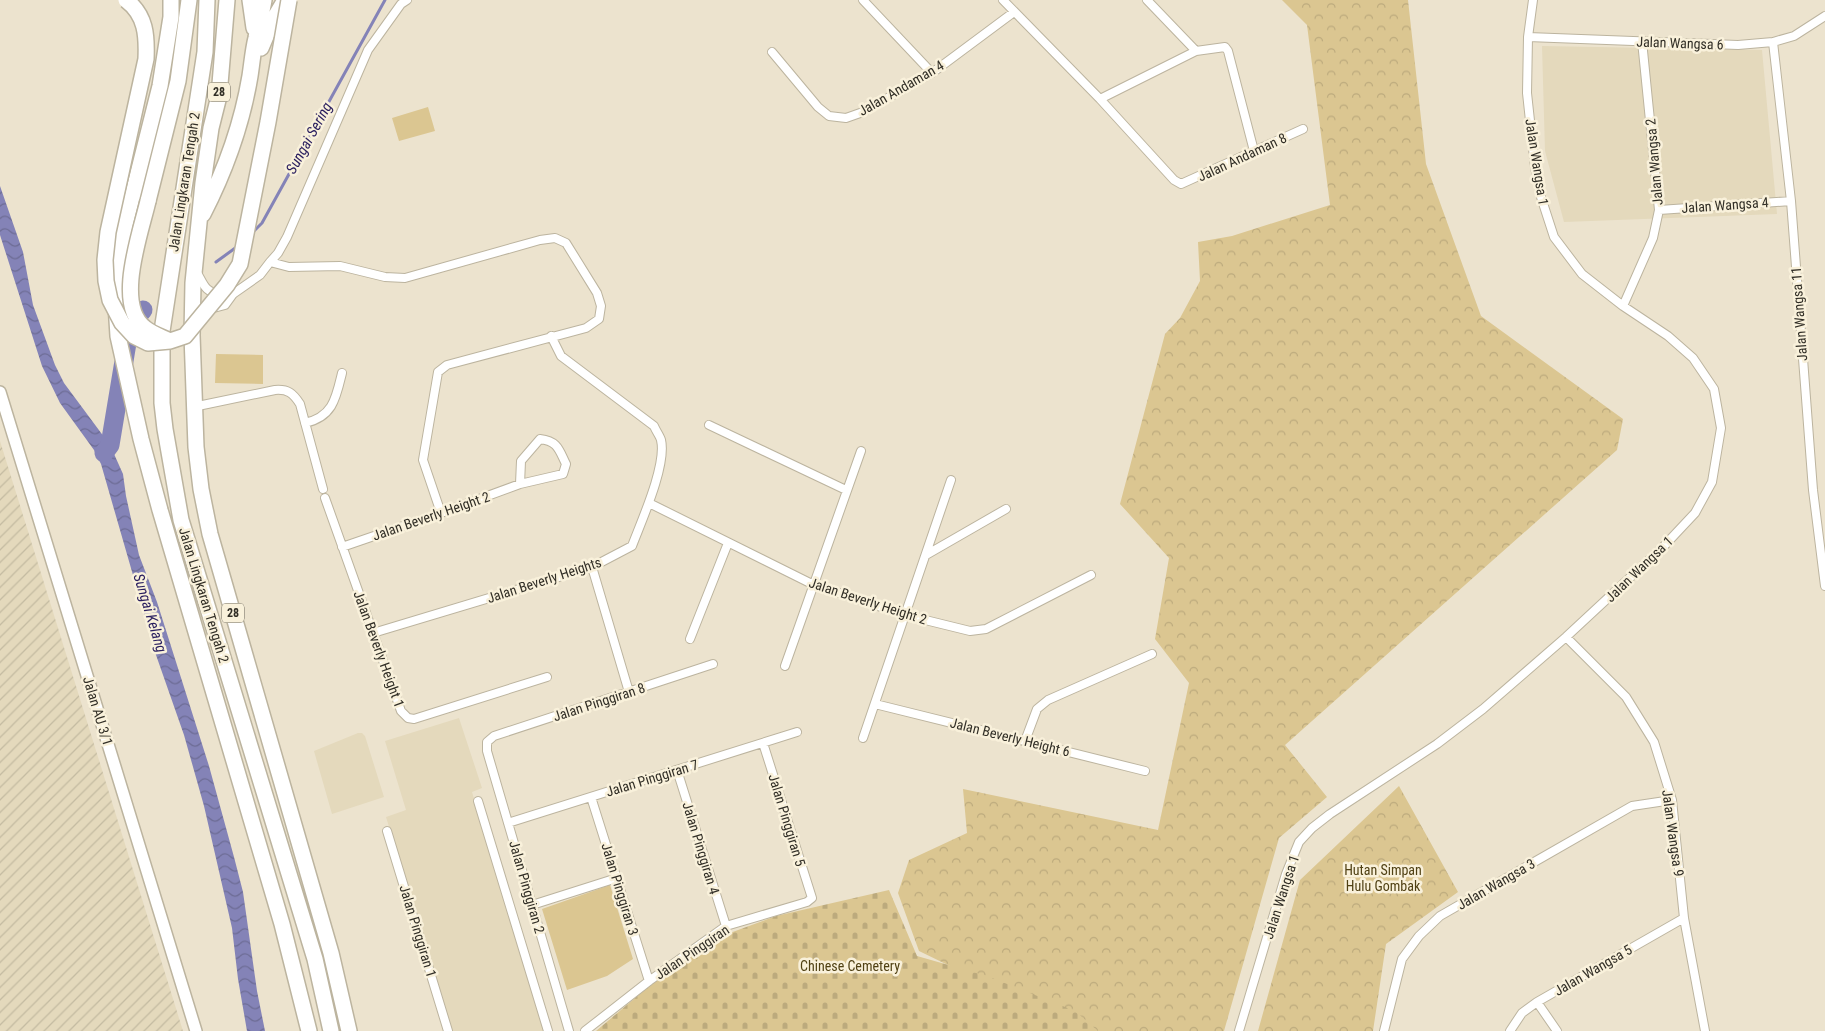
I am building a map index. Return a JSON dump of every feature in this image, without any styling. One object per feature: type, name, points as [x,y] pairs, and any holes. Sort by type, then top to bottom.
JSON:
[{"type":"highway","points":[[126,0],[144,22],[147,39],[146,59],[108,232],[105,260],[106,282],[110,300],[122,323],[134,336],[148,343],[170,341],[185,336],[227,285],[240,264],[265,140],[289,0]]},
{"type":"highway","points":[[171,0],[171,17],[160,86],[126,218],[119,255],[115,288],[118,336],[141,439],[182,589],[282,924],[309,1031]]},
{"type":"highway","points":[[171,17],[178,0]]},
{"type":"highway","points":[[170,341],[144,328],[133,311],[130,299],[130,280],[178,82],[189,0]]},
{"type":"highway","name":"Jalan Lingkaran Tengah 2","points":[[207,0],[204,52],[162,330],[161,379],[165,430],[181,520],[315,959],[331,1031]]},
{"type":"highway","name":"Jalan Lingkaran Tengah 2","points":[[227,0],[219,96],[211,128],[203,183],[193,282],[193,407],[196,447],[201,489],[210,534],[331,953],[349,1031]]},
{"type":"highway","points":[[250,0],[255,39]]},
{"type":"highway","points":[[200,220],[214,192],[230,152],[240,120],[264,0]]},
{"type":"highway","points":[[250,76],[272,22],[285,0]]},
{"type":"main road","name":"Jalan AU 3/1","points":[[0,392],[196,1031]]},
{"type":"street","points":[[192,335],[210,310],[225,305],[234,294],[260,275],[278,253],[287,237],[368,50],[407,0]]},
{"type":"street","points":[[863,0],[932,74]]},
{"type":"street","points":[[1003,0],[1100,99],[1196,51],[1219,46],[1225,47],[1228,51],[1254,151]]},
{"type":"street","points":[[1147,0],[1196,51]]},
{"type":"street","name":"Jalan Wangsa 1","points":[[1239,1031],[1286,874],[1299,842],[1312,828],[1330,814],[1437,744],[1483,709],[1566,637],[1664,546],[1695,513],[1712,482],[1721,428],[1714,389],[1693,358],[1668,336],[1623,306],[1582,274],[1554,237],[1549,224],[1535,167],[1527,93],[1528,37],[1533,0]]},
{"type":"street","name":"Jalan Andaman 4","points":[[772,52],[818,107],[829,116],[846,118],[863,112],[932,74],[1014,12]]},
{"type":"street","name":"Jalan Wangsa 6","points":[[1528,37],[1738,45],[1773,42],[1794,36],[1825,16]]},
{"type":"street","name":"Jalan Wangsa 2","points":[[1623,306],[1653,238],[1659,210],[1642,41]]},
{"type":"street","name":"Jalan Wangsa 11","points":[[1773,42],[1791,200],[1813,490],[1825,586]]},
{"type":"street","name":"Jalan Andaman 8","points":[[1100,99],[1174,180],[1181,184],[1303,129]]},
{"type":"street","name":"Jalan Wangsa 4","points":[[1659,210],[1791,200]]},
{"type":"street","points":[[270,262],[289,267],[340,266],[385,277],[405,278],[540,240],[555,238],[566,243],[597,293],[601,306],[600,319],[586,328],[551,336],[447,366],[438,372],[423,460],[441,514]]},
{"type":"street","points":[[195,269],[211,293],[234,294]]},
{"type":"street","name":"Jalan Beverly Heights","points":[[373,633],[592,567],[632,546],[649,503],[662,457],[661,440],[654,426],[561,356],[551,336]]},
{"type":"street","points":[[305,423],[318,420],[330,410],[342,373]]},
{"type":"street","points":[[193,407],[275,390],[285,389],[294,394],[305,423],[323,489]]},
{"type":"street","points":[[709,424],[846,490]]},
{"type":"street","name":"Jalan Beverly Height 2","points":[[342,547],[441,514],[520,484],[563,474],[566,464],[558,446],[549,440],[540,439],[521,461],[520,484]]},
{"type":"street","points":[[785,666],[812,584],[861,451]]},
{"type":"street","points":[[863,738],[951,480]]},
{"type":"street","name":"Jalan Beverly Height 1","points":[[325,498],[401,711],[408,718],[414,719],[547,677]]},
{"type":"street","name":"Jalan Beverly Height 2","points":[[649,503],[812,584],[905,615],[970,631],[986,629],[1091,575]]},
{"type":"street","points":[[926,555],[1006,509]]},
{"type":"street","points":[[690,639],[728,543]]},
{"type":"street","points":[[592,567],[629,692]]},
{"type":"street","name":"Jalan Wangsa 9","points":[[1566,637],[1626,697],[1654,742],[1672,800],[1684,918],[1705,1031]]},
{"type":"street","points":[[1024,741],[1037,709],[1048,700],[1152,654]]},
{"type":"street","name":"Jalan Pinggiran 8","points":[[487,742],[494,736],[712,664]]},
{"type":"street","name":"Jalan Beverly Height 6","points":[[875,704],[1145,771]]},
{"type":"street","name":"Jalan Pinggiran 7","points":[[508,823],[797,732]]},
{"type":"street","name":"Jalan Pinggiran 2","points":[[487,742],[487,751],[569,1031]]},
{"type":"street","name":"Jalan Pinggiran 5","points":[[763,743],[812,898]]},
{"type":"street","name":"Jalan Pinggiran 4","points":[[677,770],[726,926]]},
{"type":"street","name":"Jalan Pinggiran 3","points":[[591,797],[649,981]]},
{"type":"street","name":"Jalan Pinggiran 2","points":[[478,800],[548,1031]]},
{"type":"street","name":"Jalan Wangsa 3","points":[[1384,1031],[1402,959],[1419,936],[1440,916],[1632,806],[1672,800]]},
{"type":"street","name":"Jalan Pinggiran 1","points":[[387,831],[448,1031]]},
{"type":"street","points":[[532,905],[617,878]]},
{"type":"street","name":"Jalan Pinggiran","points":[[585,1031],[649,981],[726,926],[807,902],[812,898]]},
{"type":"street","name":"Jalan Wangsa 5","points":[[1510,1031],[1522,1013],[1537,1002],[1684,918]]},
{"type":"street","points":[[1537,1002],[1557,1031]]},
{"type":"shaded area","points":[[1542,46],[1762,50],[1777,214],[1564,222],[1545,151]]},
{"type":"shaded area","points":[[0,441],[183,1031],[0,1031]]},
{"type":"shaded area","points":[[459,718],[482,788],[472,792],[544,1031],[452,1031],[386,817],[406,810],[385,741]]},
{"type":"shaded area","points":[[362,733],[365,736],[384,797],[332,814],[314,751]]},
{"type":"green space","points":[[1282,0],[1408,0],[1426,164],[1481,316],[1623,419],[1617,450],[1285,745],[1327,797],[1279,838],[1224,1031],[1073,1031],[1020,1000],[919,951],[898,893],[909,860],[967,833],[963,789],[1158,830],[1189,683],[1155,639],[1169,558],[1120,504],[1165,334],[1180,318],[1200,281],[1198,242],[1232,236],[1330,205],[1307,25]]},
{"type":"green space","points":[[428,107],[435,131],[399,141],[392,118]]},
{"type":"green space","points":[[216,354],[263,355],[263,384],[215,383]]},
{"type":"green space","name":"Hutan Simpan Hulu Gombak","points":[[1399,786],[1458,892],[1386,944],[1373,1031],[1258,1031],[1300,880]]},
{"type":"green space","points":[[610,885],[633,959],[607,976],[567,990],[542,909]]},
{"type":"green space","name":"Chinese Cemetery","points":[[889,890],[917,956],[987,976],[1075,1011],[1098,1031],[596,1031],[660,977],[719,937],[776,916]]},
{"type":"water","name":"Sungai Kelang","points":[[0,186],[23,252],[33,305],[55,365],[64,383],[110,445],[123,474],[139,555],[157,602],[209,766],[243,892],[257,991],[265,1031],[247,1031],[232,928],[204,806],[184,735],[156,655],[101,464],[94,450],[60,403],[42,366],[0,235]]},
{"type":"waterway","name":"Sungai Sering","points":[[252,233],[262,223],[385,0]]},
{"type":"waterway","name":"Sungai Sering","points":[[216,262],[238,246]]},
{"type":"waterway","name":"Sungai Sering","points":[[104,453],[110,445],[130,325],[143,310]]}]
